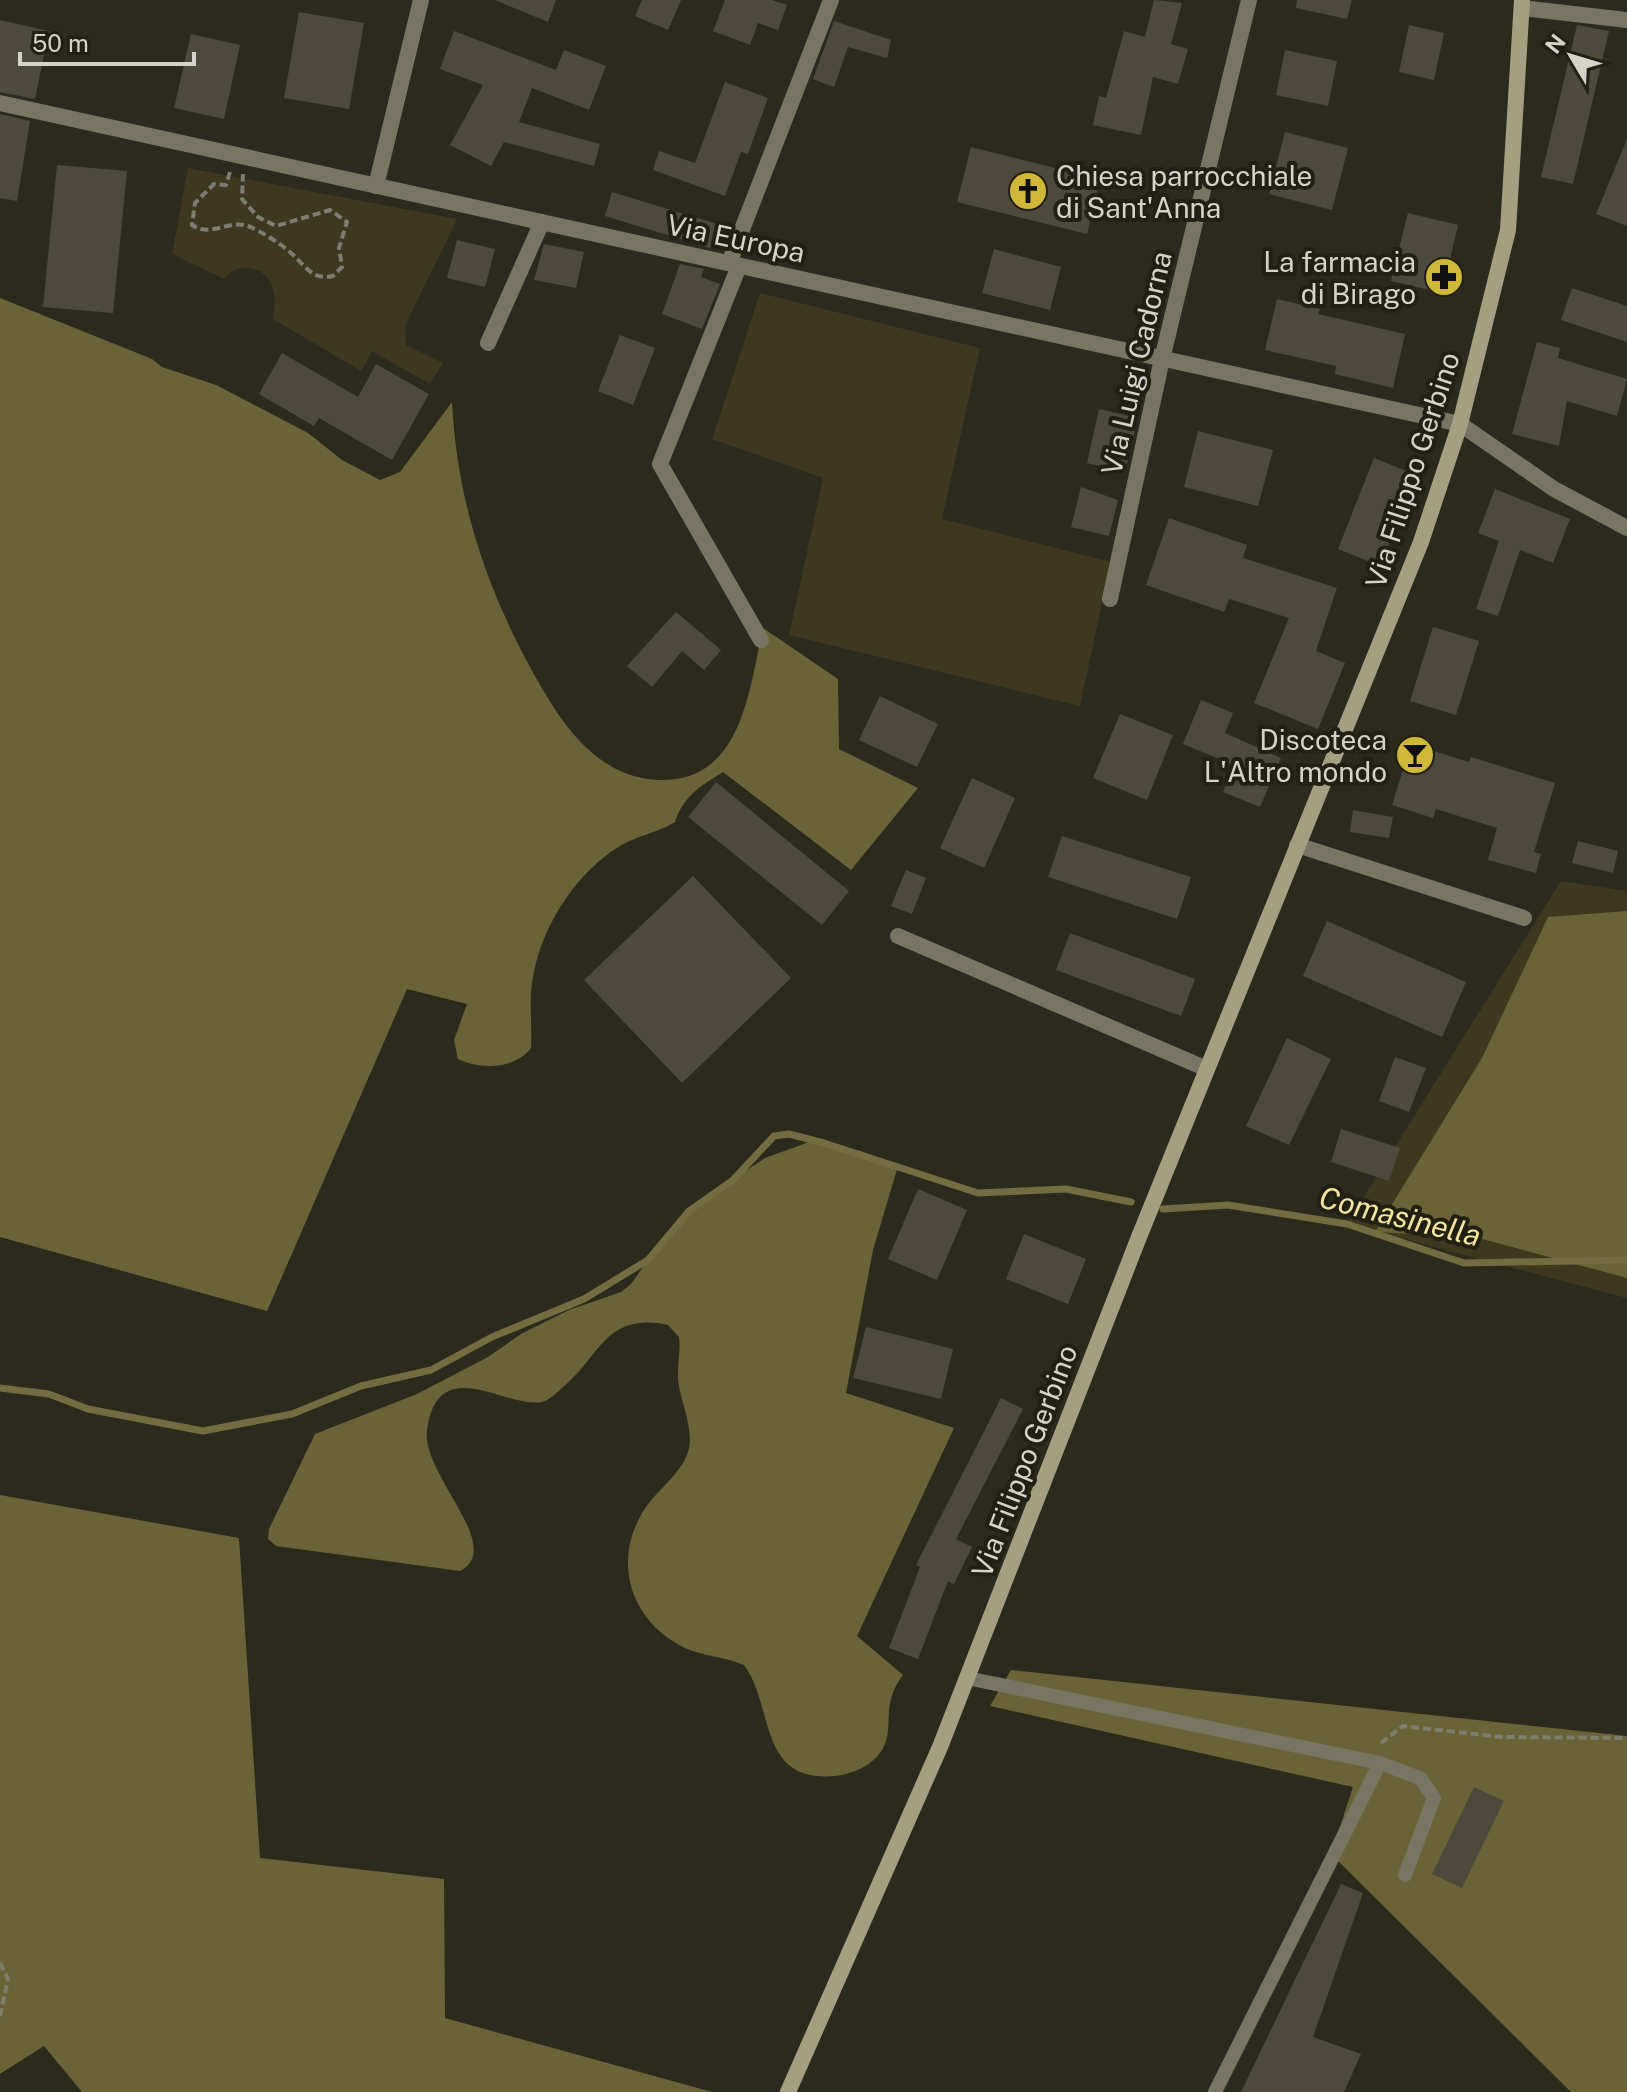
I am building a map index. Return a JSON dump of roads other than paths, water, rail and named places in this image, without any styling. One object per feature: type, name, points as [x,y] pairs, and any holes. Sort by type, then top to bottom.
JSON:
[{"type":"street","points":[[376,186],[421,0]]},
{"type":"street","points":[[761,640],[660,464],[831,0]]},
{"type":"street","name":"Via Luigi Cadorna","points":[[1110,599],[1162,359],[1249,0]]},
{"type":"street","points":[[1522,4],[1627,20]]},
{"type":"street","name":"Via Filippo Gerbino","points":[[788,2092],[967,1678],[1207,1069],[1421,542],[1460,424],[1508,230],[1522,4]]},
{"type":"street","name":"Via Europa","points":[[0,103],[1460,424]]},
{"type":"street","points":[[488,343],[542,222]]},
{"type":"street","points":[[1460,424],[1554,489],[1627,528]]},
{"type":"street","points":[[1297,845],[1524,918]]},
{"type":"street","points":[[898,936],[1207,1069]]},
{"type":"lane","points":[[967,1678],[1380,1763],[1420,1778],[1434,1798],[1405,1875]]},
{"type":"lane","points":[[1215,2092],[1380,1763]]},
{"type":"waterway","points":[[0,1388],[49,1394],[88,1409],[203,1431],[292,1414],[361,1386],[431,1370],[492,1337],[584,1299],[648,1260],[689,1211],[733,1180],[774,1136],[789,1134],[824,1143],[978,1193],[1066,1189],[1131,1202]]},
{"type":"waterway","name":"Comasinella","points":[[1163,1209],[1228,1205],[1347,1224],[1464,1263],[1627,1260]]},
{"type":"place","name":"Chiesa parrocchiale di Sant'Anna","points":[[1028,191]]},
{"type":"place","name":"La farmacia di Birago","points":[[1444,277]]},
{"type":"place","name":"Discoteca L'Altro mondo","points":[[1415,755]]}]
